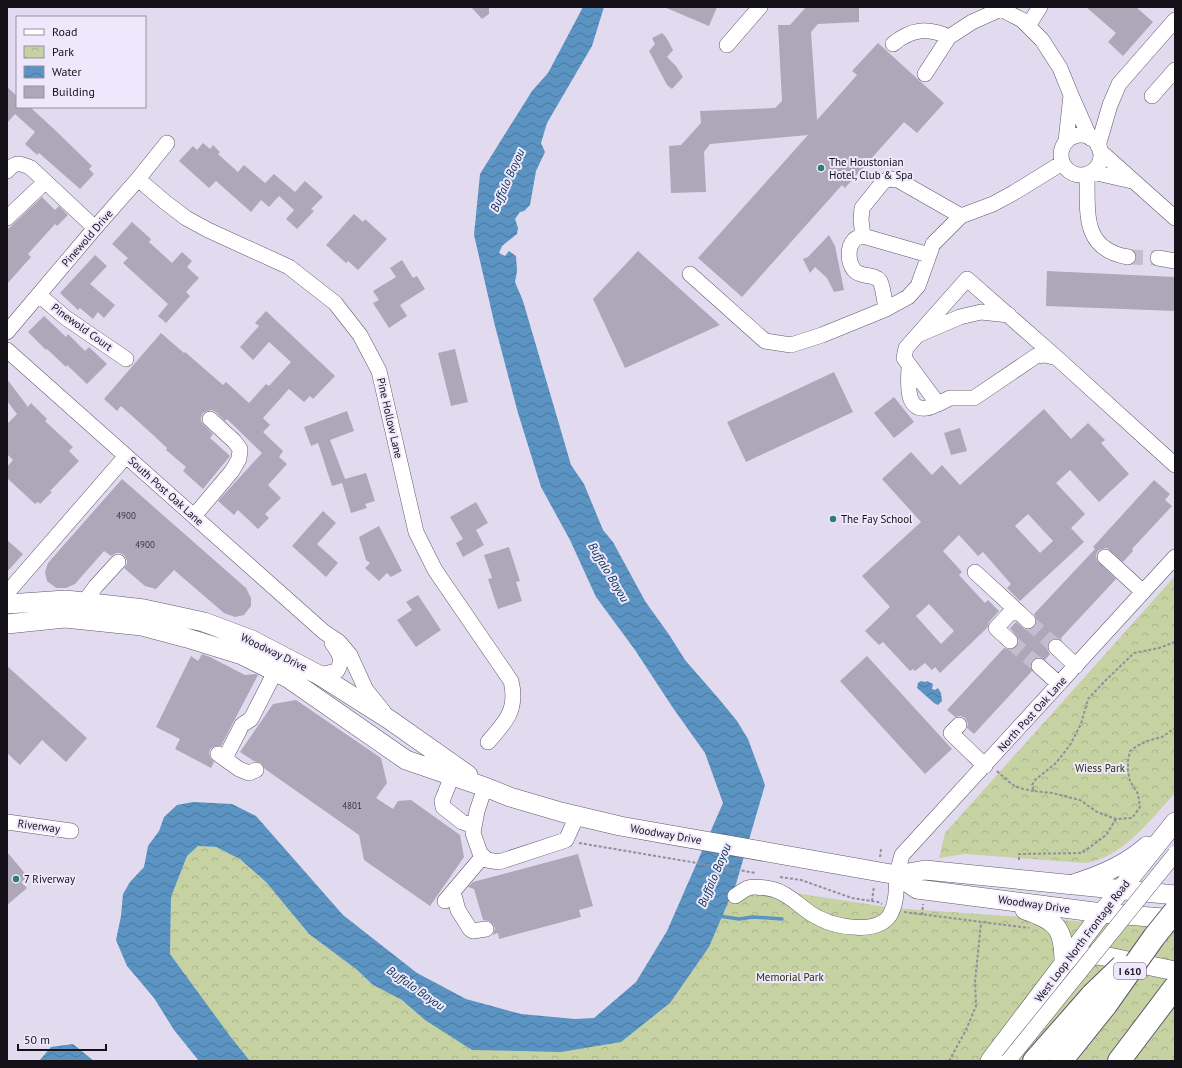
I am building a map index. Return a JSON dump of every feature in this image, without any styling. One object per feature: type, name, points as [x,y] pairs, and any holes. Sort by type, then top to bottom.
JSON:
[{"type":"highway","points":[[1034,1061],[1099,1000],[1175,911]]},
{"type":"highway","points":[[1118,1061],[1175,987]]},
{"type":"highway","points":[[1061,1061],[1099,1000]]},
{"type":"main road","name":"Woodway Drive","points":[[7,604],[66,600],[84,602],[143,617]]},
{"type":"main road","name":"Woodway Drive","points":[[7,624],[65,618],[143,617],[204,622],[252,640],[279,664],[288,678],[406,760],[510,797],[577,816],[620,826],[897,875],[925,870],[1121,891],[1175,895]]},
{"type":"main road","name":"Woodway Drive","points":[[279,664],[319,675],[390,720],[485,787]]},
{"type":"main road","points":[[1069,885],[1099,876],[1138,854],[1175,821]]},
{"type":"main road","name":"West Loop North Frontage Road","points":[[990,1061],[1102,913],[1121,891],[1175,821]]},
{"type":"main road","name":"Woodway Drive","points":[[897,875],[917,889],[1102,913],[1175,919]]},
{"type":"main road","points":[[987,898],[1048,919],[1055,925],[1060,936],[1064,949],[1064,964]]},
{"type":"main road","points":[[1050,983],[1081,958],[1099,955],[1175,971]]},
{"type":"street","points":[[727,45],[760,7]]},
{"type":"street","points":[[1028,26],[1040,7]]},
{"type":"street","points":[[925,74],[948,37],[972,22],[1001,9],[1022,20],[1042,40],[1060,68],[1071,95],[1096,145],[1100,161],[1097,167],[1089,173]]},
{"type":"street","points":[[1096,145],[1110,104],[1119,84],[1175,20]]},
{"type":"street","points":[[893,44],[904,35],[922,31],[937,32],[948,37]]},
{"type":"street","points":[[1152,96],[1175,70]]},
{"type":"street","points":[[1066,141],[1071,95]]},
{"type":"street","points":[[1133,182],[1089,173],[1074,174],[1062,163],[1060,153],[1062,146],[1071,137],[1084,136],[1096,145],[1133,182],[1175,218]]},
{"type":"street","name":"Pinewold Drive","points":[[10,324],[39,295],[167,143]]},
{"type":"street","points":[[7,170],[12,165],[18,163],[24,164],[31,168],[95,228]]},
{"type":"street","points":[[690,274],[765,341],[791,345],[822,335],[886,309],[908,297],[918,286],[933,244],[962,216],[993,204],[1062,163]]},
{"type":"street","points":[[1089,173],[1088,212],[1091,232],[1097,242],[1107,250],[1128,257]]},
{"type":"street","name":"Pine Hollow Lane","points":[[138,179],[186,218],[208,230],[289,267],[336,303],[360,335],[379,370],[416,532],[435,570],[511,681],[514,691],[511,712],[504,724],[488,742]]},
{"type":"street","points":[[862,236],[862,208],[883,182],[889,179],[898,180],[962,216]]},
{"type":"street","points":[[7,218],[45,182]]},
{"type":"street","points":[[886,309],[880,282],[874,277],[859,274],[854,270],[850,262],[849,250],[855,240],[862,236],[929,255]]},
{"type":"street","points":[[1158,258],[1175,261]]},
{"type":"street","points":[[1057,358],[1046,355],[1036,356],[974,398],[950,398],[938,404],[904,358],[906,348],[967,278],[1057,358],[1175,465]]},
{"type":"street","name":"Pinewold Court","points":[[39,295],[66,318],[126,358]]},
{"type":"street","points":[[918,334],[960,317],[982,312],[1009,315]]},
{"type":"street","name":"South Post Oak Lane","points":[[7,350],[324,632],[339,642],[350,655],[366,690],[390,720]]},
{"type":"street","points":[[194,516],[232,471],[239,459],[240,449],[234,441],[210,419]]},
{"type":"street","points":[[7,593],[126,456]]},
{"type":"street","points":[[1105,557],[1143,592]]},
{"type":"street","name":"North Post Oak Lane","points":[[892,910],[896,898],[897,875],[902,855],[1175,557]]},
{"type":"street","points":[[84,602],[96,586],[118,562]]},
{"type":"street","points":[[975,572],[1028,621]]},
{"type":"street","points":[[1010,641],[996,628],[1014,609]]},
{"type":"street","name":"South Post Oak Lane","points":[[319,675],[337,671],[341,664],[340,657],[324,632]]},
{"type":"street","points":[[1056,647],[1076,666]]},
{"type":"street","points":[[256,770],[249,773],[239,769],[222,756],[242,725],[251,719],[279,664]]},
{"type":"street","points":[[1039,666],[1059,684]]},
{"type":"street","points":[[959,725],[951,733],[986,764]]},
{"type":"street","points":[[452,776],[442,801],[443,807],[462,822],[474,826]]},
{"type":"street","points":[[485,787],[477,812],[473,833],[480,853],[487,860],[499,862],[566,840],[577,816]]},
{"type":"street","name":"Riverway","points":[[7,822],[71,831]]},
{"type":"street","points":[[1008,1061],[1175,854]]},
{"type":"street","points":[[483,856],[449,896],[470,929],[473,931],[486,929]]},
{"type":"street","points":[[735,896],[748,888],[775,890],[786,895],[818,918],[836,925],[856,928],[874,926],[884,922],[892,910]]},
{"type":"path","points":[[1034,791],[1032,785],[1035,780],[1056,762],[1070,745],[1081,724],[1088,699],[1134,654],[1159,648],[1175,642]]},
{"type":"path","points":[[986,764],[1014,787],[1052,793],[1080,800],[1097,812],[1116,819],[1132,818],[1140,807],[1138,794],[1130,782],[1128,771],[1130,751],[1147,741],[1162,737],[1175,728]]},
{"type":"path","points":[[1018,860],[1019,854],[1082,853],[1106,835],[1116,819]]},
{"type":"path","points":[[566,840],[762,874]]},
{"type":"path","points":[[778,876],[801,880],[852,898],[878,902],[892,910],[1025,929],[1031,928]]},
{"type":"path","points":[[872,901],[874,890]]},
{"type":"path","points":[[949,1061],[966,1030],[976,1006],[975,982],[981,923]]},
{"type":"green space","name":"Wiess Park","points":[[1175,576],[1175,793],[1150,821],[1131,839],[1111,854],[1095,861],[1085,863],[965,854],[939,858],[945,833]]},
{"type":"green space","name":"Memorial Park","points":[[198,846],[216,847],[240,859],[266,882],[309,934],[356,969],[373,985],[402,1000],[425,1020],[561,1052],[709,947],[736,884],[893,908],[1175,928],[1175,1061],[250,1061],[170,954],[171,897],[187,856]]},
{"type":"water","name":"Buffalo Bayou","points":[[583,7],[604,7],[592,46],[547,123],[541,143],[545,152],[536,171],[530,205],[524,211],[520,212],[515,219],[518,228],[517,234],[502,246],[499,253],[505,256],[509,251],[516,256],[517,271],[515,282],[523,301],[571,465],[584,484],[603,530],[613,542],[645,601],[685,660],[737,721],[748,739],[765,785],[736,884],[709,947],[670,1003],[621,1042],[561,1052],[472,1050],[425,1020],[402,1000],[373,985],[356,969],[309,934],[266,882],[240,859],[216,847],[198,846],[187,856],[171,897],[170,954],[250,1061],[199,1061],[174,1030],[154,998],[127,966],[116,940],[121,916],[123,894],[130,882],[144,867],[148,846],[159,831],[164,817],[177,805],[193,802],[232,804],[256,816],[343,915],[417,973],[466,999],[521,1014],[575,1019],[594,1018],[636,982],[667,931],[723,803],[705,753],[635,650],[596,597],[570,540],[541,487],[518,413],[495,326],[474,235],[480,174],[532,91],[548,73]]},
{"type":"water","points":[[921,681],[927,681],[933,684],[932,689],[935,690],[938,688],[941,693],[942,701],[938,705],[917,688],[918,683]]},
{"type":"water","points":[[73,1044],[94,1061],[39,1061],[51,1047]]},
{"type":"building","points":[[471,7],[489,7],[489,14],[482,19]]},
{"type":"building","points":[[664,7],[717,7],[709,26]]},
{"type":"building","name":"The Houstonian Hotel, Club & Spa","points":[[806,7],[859,7],[859,22],[818,24],[811,32],[817,120],[857,75],[852,71],[878,43],[944,103],[917,133],[904,122],[845,188],[842,185],[742,297],[698,258],[808,135],[710,144],[704,152],[706,192],[671,193],[669,146],[681,145],[701,123],[700,111],[775,108],[782,101],[778,25],[790,25]]},
{"type":"building","points":[[1086,7],[1136,7],[1153,22],[1123,56],[1108,42],[1116,33]]},
{"type":"building","points":[[662,33],[673,50],[667,57],[676,66],[683,77],[672,89],[667,85],[649,51],[655,44],[652,38]]},
{"type":"building","points":[[7,87],[16,95],[16,108],[31,108],[92,166],[89,169],[94,174],[80,189],[39,153],[37,155],[25,144],[35,132],[15,114],[7,123]]},
{"type":"building","points":[[203,143],[210,149],[213,145],[220,152],[218,154],[238,172],[244,165],[265,183],[274,174],[295,192],[305,181],[323,197],[311,209],[314,211],[297,229],[286,219],[294,210],[279,196],[269,207],[261,200],[251,212],[216,181],[209,188],[179,161],[193,146],[197,150]]},
{"type":"building","points":[[42,197],[55,210],[59,206],[68,215],[57,226],[55,224],[28,254],[31,257],[7,284],[7,230]]},
{"type":"building","points":[[354,214],[363,222],[365,219],[387,239],[358,270],[348,261],[346,263],[326,245]]},
{"type":"building","points":[[132,222],[151,239],[149,242],[172,263],[182,252],[192,261],[187,267],[199,278],[186,292],[190,296],[166,323],[158,316],[168,304],[123,263],[128,258],[112,244]]},
{"type":"building","points":[[829,235],[835,246],[844,290],[834,292],[827,278],[815,267],[810,273],[803,259],[808,257]]},
{"type":"building","points":[[638,251],[720,325],[625,368],[593,299]]},
{"type":"building","points":[[95,255],[107,266],[90,284],[115,305],[104,318],[98,312],[93,319],[80,308],[78,310],[60,293]]},
{"type":"building","points":[[402,260],[413,278],[417,276],[425,289],[400,305],[407,316],[389,328],[373,303],[379,300],[373,291],[396,277],[390,268]]},
{"type":"building","points":[[1047,271],[1175,277],[1175,311],[1046,306]]},
{"type":"building","points":[[266,311],[335,376],[313,399],[310,396],[304,402],[289,389],[263,418],[270,425],[263,432],[283,451],[279,457],[287,464],[268,485],[281,498],[265,514],[269,518],[258,529],[238,510],[234,515],[218,501],[262,453],[227,419],[225,421],[212,410],[203,413],[201,417],[201,421],[213,434],[210,438],[230,456],[203,489],[183,471],[186,467],[166,450],[167,448],[152,434],[121,406],[117,411],[104,399],[161,333],[223,385],[226,382],[249,403],[266,384],[269,386],[291,362],[269,342],[253,360],[240,347],[259,326],[255,323]]},
{"type":"building","points":[[44,316],[66,337],[68,334],[85,351],[89,347],[107,364],[87,384],[67,365],[66,367],[47,349],[46,350],[28,332]]},
{"type":"building","points":[[455,349],[468,402],[451,406],[438,353]]},
{"type":"building","points":[[834,372],[853,412],[746,462],[727,422]]},
{"type":"building","points":[[7,379],[28,407],[31,403],[47,419],[45,421],[73,447],[69,451],[79,461],[50,491],[52,492],[40,504],[38,502],[35,504],[7,478],[7,467],[13,460],[7,454],[7,424],[17,414],[7,401]]},
{"type":"building","points":[[894,397],[914,422],[894,438],[874,413]]},
{"type":"building","points":[[1044,409],[1071,439],[1088,423],[1105,440],[1101,443],[1129,474],[1099,502],[1070,470],[1056,483],[1085,514],[1071,528],[1084,542],[1020,601],[1007,588],[1011,584],[983,552],[978,556],[959,535],[943,551],[962,572],[959,575],[985,603],[988,600],[999,611],[989,622],[987,628],[940,673],[935,667],[932,670],[925,663],[915,671],[913,669],[910,671],[883,642],[879,645],[865,631],[890,607],[862,576],[921,522],[882,479],[911,452],[932,475],[942,465],[960,485]],"holes":[[[1028,514],[1053,541],[1040,553],[1015,526]],[[929,604],[954,631],[941,644],[916,616]]]},
{"type":"building","points":[[347,411],[354,431],[330,440],[345,479],[366,473],[375,501],[365,504],[367,508],[351,513],[342,483],[332,486],[318,443],[311,446],[304,427]]},
{"type":"building","points":[[960,428],[967,451],[951,455],[944,433]]},
{"type":"building","points":[[122,479],[246,588],[251,598],[251,606],[244,615],[235,617],[224,613],[174,570],[156,589],[145,586],[124,568],[127,564],[127,560],[124,555],[120,553],[116,553],[111,556],[104,551],[75,584],[66,588],[56,588],[47,581],[45,572],[48,563]]},
{"type":"building","points":[[1154,480],[1170,494],[1165,500],[1172,506],[1132,549],[1133,551],[1123,562],[1107,548],[1098,551],[1096,555],[1097,560],[1116,579],[1061,638],[1062,641],[1058,638],[1054,638],[1049,641],[1047,649],[1050,654],[1045,660],[1037,657],[1033,660],[1030,665],[1032,671],[974,734],[967,728],[968,723],[965,718],[961,716],[955,717],[947,710],[1004,648],[1012,650],[1017,647],[1019,643],[1018,638],[1010,628],[1016,622],[1026,630],[1030,630],[1034,627],[1037,623],[1034,614],[1095,549],[1093,547]]},
{"type":"building","points":[[476,502],[488,523],[476,530],[484,545],[463,557],[456,543],[463,539],[450,517]]},
{"type":"building","points":[[323,511],[336,523],[317,544],[338,563],[326,577],[292,546]]},
{"type":"building","points":[[379,526],[402,571],[391,577],[387,573],[379,581],[365,568],[370,563],[366,560],[359,537]]},
{"type":"building","points":[[7,540],[23,554],[7,572]]},
{"type":"building","points":[[509,547],[520,581],[516,582],[522,601],[498,609],[488,579],[492,578],[484,555]]},
{"type":"building","points":[[418,595],[441,630],[416,647],[397,620],[412,610],[406,602]]},
{"type":"building","points":[[202,654],[245,675],[258,675],[221,746],[215,746],[210,749],[210,757],[214,762],[211,768],[175,749],[180,739],[156,727],[191,656],[198,661]]},
{"type":"building","points":[[867,656],[952,749],[925,774],[840,681]]},
{"type":"building","points":[[7,666],[87,738],[66,762],[42,740],[20,765],[7,753]]},
{"type":"building","points":[[296,700],[381,758],[387,783],[376,798],[393,809],[398,801],[411,800],[460,835],[464,857],[430,906],[364,860],[359,835],[265,769],[261,763],[254,761],[240,752],[273,704]]},
{"type":"building","name":"7 Riverway","points":[[7,852],[28,877],[21,882],[27,888],[7,905]]},
{"type":"building","points":[[578,854],[593,906],[579,910],[581,917],[499,939],[498,933],[493,935],[495,928],[493,924],[489,921],[483,920],[474,889],[468,887],[473,882]]},
{"type":"waterway","points":[[719,916],[739,919],[753,917],[782,919]]},
{"type":"tunnel","points":[[1128,257],[1158,258]]},
{"type":"tunnel","points":[[1028,621],[1056,647]]},
{"type":"tunnel","points":[[1010,641],[1039,666]]},
{"type":"place","name":"The Houstonian Hotel, Club & Spa","points":[[821,168]]},
{"type":"place","name":"The Fay School","points":[[833,519]]},
{"type":"place","name":"7 Riverway","points":[[16,879]]}]
